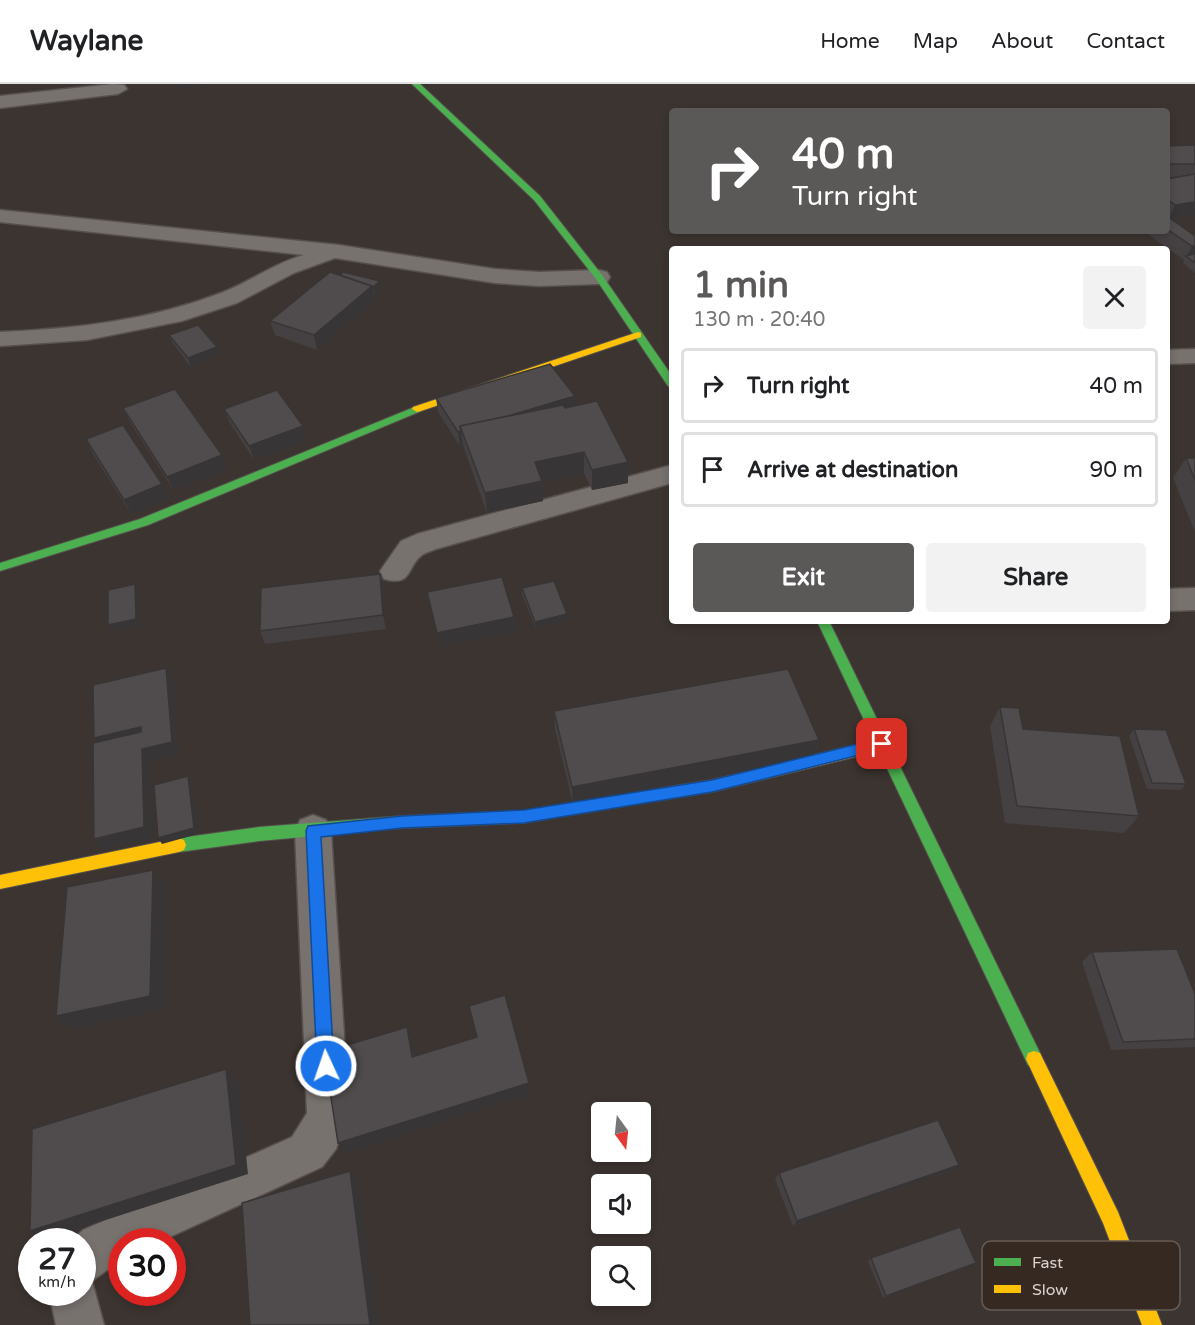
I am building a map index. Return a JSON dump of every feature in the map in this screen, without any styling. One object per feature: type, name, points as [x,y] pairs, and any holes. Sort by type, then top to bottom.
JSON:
[{"type":"street","points":[[416,84],[537,198],[598,277],[669,380]]},
{"type":"street","points":[[0,102],[118,89]]},
{"type":"street","points":[[0,216],[339,252],[495,276],[539,279],[598,277]]},
{"type":"street","points":[[269,245],[287,268]]},
{"type":"street","points":[[0,339],[62,337],[123,326],[229,298],[287,268],[339,252]]},
{"type":"street","points":[[0,567],[144,522],[389,418],[638,335]]},
{"type":"street","points":[[1170,357],[1195,356]]},
{"type":"street","points":[[395,571],[411,548],[427,541],[669,475]]},
{"type":"street","points":[[1170,600],[1195,599]]},
{"type":"street","points":[[824,624],[1111,1219],[1120,1241]]},
{"type":"street","points":[[0,882],[162,847],[260,834],[402,822],[524,817],[712,786],[882,744]]},
{"type":"street","points":[[96,1249],[307,1152],[321,1134],[328,1113],[313,831]]},
{"type":"street","points":[[76,1306],[80,1325]]},
{"type":"street","points":[[1146,1310],[1152,1325]]},
{"type":"building","points":[[1195,145],[1195,164],[1170,164],[1170,146]]},
{"type":"building","points":[[1195,174],[1195,202],[1175,205],[1170,201],[1170,178]]},
{"type":"building","points":[[1170,218],[1195,236],[1195,246],[1170,231]]},
{"type":"building","points":[[1195,254],[1195,263],[1186,256]]},
{"type":"building","points":[[330,272],[372,286],[314,335],[270,321]]},
{"type":"building","points":[[343,272],[380,281],[372,288],[372,286],[340,275]]},
{"type":"building","points":[[198,325],[217,347],[188,358],[169,335]]},
{"type":"building","points":[[550,364],[575,396],[508,416],[460,426],[461,431],[458,432],[436,398]]},
{"type":"building","points":[[175,389],[222,455],[167,477],[123,408]]},
{"type":"building","points":[[277,390],[303,426],[249,446],[224,409]]},
{"type":"building","points":[[597,401],[628,462],[592,470],[584,452],[535,462],[542,481],[485,493],[460,426],[563,405],[565,408]]},
{"type":"building","points":[[123,425],[162,484],[124,500],[86,439]]},
{"type":"building","points":[[1186,458],[1195,458],[1195,480]]},
{"type":"building","points":[[380,574],[383,615],[260,631],[261,588]]},
{"type":"building","points":[[502,577],[514,617],[437,633],[427,592]]},
{"type":"building","points":[[554,581],[567,614],[535,622],[522,588]]},
{"type":"building","points":[[135,584],[136,619],[108,625],[108,590]]},
{"type":"building","points":[[166,668],[172,742],[142,749],[144,827],[94,839],[93,743],[141,732],[141,727],[94,738],[93,685]]},
{"type":"building","points":[[788,669],[819,740],[572,787],[554,711]]},
{"type":"building","points":[[1000,707],[1019,708],[1023,729],[1120,736],[1139,816],[1017,806]]},
{"type":"building","points":[[1134,729],[1166,730],[1186,784],[1152,783]]},
{"type":"building","points":[[188,776],[194,828],[158,838],[154,785]]},
{"type":"building","points":[[153,870],[150,996],[56,1016],[67,887]]},
{"type":"building","points":[[1177,949],[1195,994],[1195,1039],[1123,1042],[1092,952]]},
{"type":"building","points":[[505,995],[529,1083],[338,1143],[324,1052],[407,1027],[412,1057],[477,1037],[469,1006]]},
{"type":"building","points":[[226,1069],[236,1165],[39,1228],[30,1228],[32,1129]]},
{"type":"building","points":[[938,1120],[959,1165],[797,1221],[779,1173]]},
{"type":"building","points":[[350,1171],[370,1325],[250,1325],[242,1203]]},
{"type":"building","points":[[960,1227],[976,1263],[886,1296],[871,1258]]},
{"type":"traffic: fast","points":[[416,84],[537,198],[599,277],[669,380]]},
{"type":"traffic: fast","points":[[0,567],[144,522],[417,409]]},
{"type":"traffic: fast","points":[[824,624],[1034,1059]]},
{"type":"traffic: fast","points":[[179,845],[259,834],[402,822],[523,817],[643,797]]},
{"type":"traffic: slow","points":[[417,409],[638,335]]},
{"type":"traffic: slow","points":[[643,797],[712,786],[883,744]]},
{"type":"traffic: slow","points":[[0,882],[179,845]]},
{"type":"traffic: slow","points":[[1034,1059],[1120,1241]]},
{"type":"traffic: slow","points":[[1146,1310],[1152,1325]]},
{"type":"route","points":[[326,1066],[313,831],[402,822],[524,817],[712,786],[882,744]]}]
